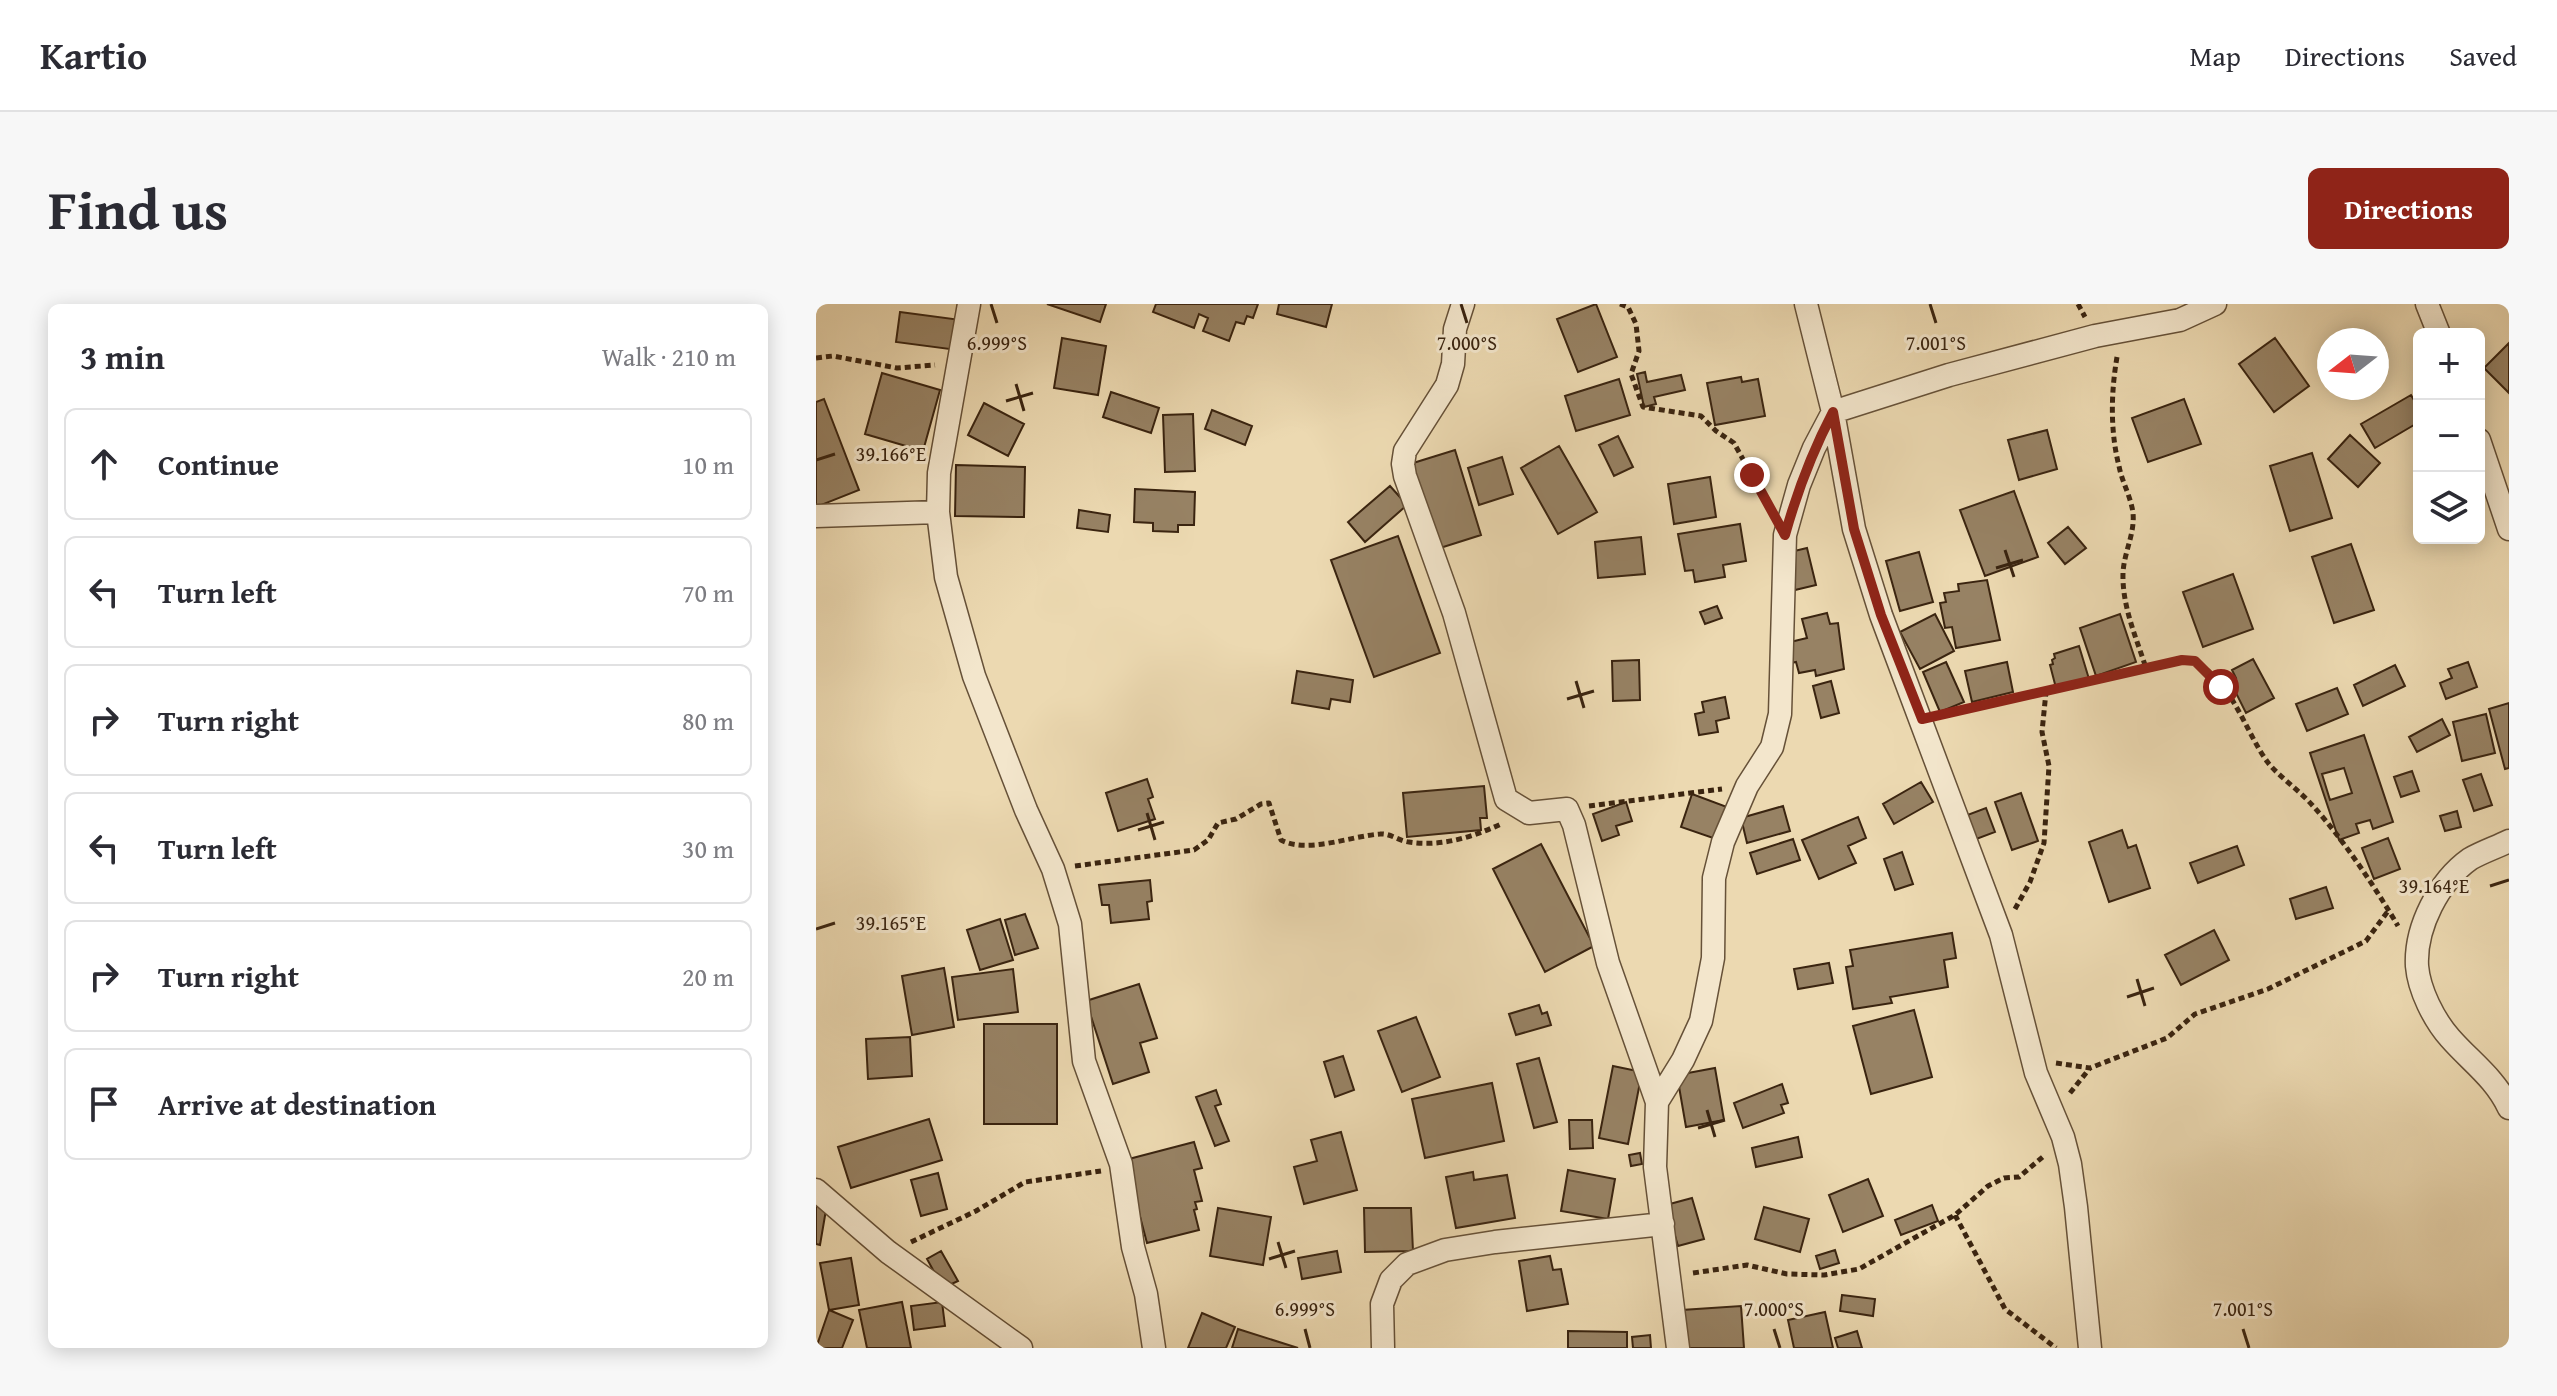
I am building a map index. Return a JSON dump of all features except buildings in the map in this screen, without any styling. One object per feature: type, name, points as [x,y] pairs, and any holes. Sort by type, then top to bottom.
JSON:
[{"type":"street","points":[[969,304],[939,473],[938,512],[946,577],[974,676],[1026,810],[1053,869],[1070,924],[1084,1061],[1121,1164],[1133,1247],[1146,1294],[1154,1348]]},
{"type":"street","points":[[1463,304],[1455,329],[1453,364],[1447,385],[1405,451],[1403,464],[1454,613],[1506,799],[1529,813],[1567,809],[1574,825],[1608,963],[1657,1102],[1655,1167],[1678,1348]]},
{"type":"street","points":[[1806,304],[1833,412],[1854,529],[1881,615],[2001,935],[2036,1073],[2063,1137],[2076,1207],[2090,1348]]},
{"type":"street","points":[[1657,1102],[1683,1060],[1701,1021],[1713,958],[1714,878],[1723,842],[1747,786],[1772,747],[1780,714],[1785,535],[1799,485],[1833,412],[1949,375],[2125,329],[2180,320],[2215,304]]},
{"type":"street","points":[[2427,304],[2437,328]]},
{"type":"street","points":[[2485,458],[2509,529]]},
{"type":"street","points":[[816,516],[938,512]]},
{"type":"street","points":[[2509,841],[2471,859],[2448,879],[2430,910],[2420,937],[2417,967],[2424,994],[2442,1027],[2491,1078],[2509,1108]]},
{"type":"street","points":[[816,1190],[888,1252],[1021,1348]]},
{"type":"street","points":[[1383,1348],[1382,1304],[1391,1280],[1407,1264],[1445,1250],[1495,1242],[1663,1224]]},
{"type":"path","points":[[1620,304],[1628,307],[1636,324],[1639,351],[1631,374],[1643,407],[1701,416],[1734,443],[1785,535]]},
{"type":"path","points":[[2125,329],[2112,384],[2112,412],[2118,464],[2133,511],[2133,530],[2124,563],[2124,593],[2146,668]]},
{"type":"path","points":[[816,358],[833,356],[897,368],[960,363]]},
{"type":"path","points":[[1922,719],[2182,660],[2195,661],[2210,673],[2243,718],[2269,764],[2314,807],[2398,924],[2417,967]]},
{"type":"path","points":[[2001,935],[2030,882],[2044,843],[2049,766],[2042,732],[2046,692]]},
{"type":"path","points":[[1567,809],[1747,786]]},
{"type":"path","points":[[1053,869],[1194,850],[1208,840],[1218,823],[1236,819],[1261,804],[1269,803],[1272,808],[1281,840],[1315,844],[1383,833],[1408,842],[1434,843],[1474,837],[1504,822],[1516,805]]},
{"type":"path","points":[[2030,1050],[2051,1062],[2070,1066],[2090,1068],[2111,1061],[2167,1038],[2195,1014],[2268,989],[2366,941],[2388,910]]},
{"type":"path","points":[[1671,1279],[1747,1265],[1787,1274],[1824,1275],[1859,1269],[1955,1215],[1988,1186],[2027,1172],[2063,1137]]},
{"type":"path","points":[[888,1252],[976,1211],[1025,1182],[1078,1175],[1121,1164]]},
{"type":"path","points":[[1955,1215],[2005,1309],[2056,1348]]},
{"type":"route","points":[[1752,475],[1785,535],[1799,485],[1833,412],[1854,529],[1881,615],[1922,719],[2182,660],[2195,661],[2221,687]]}]
